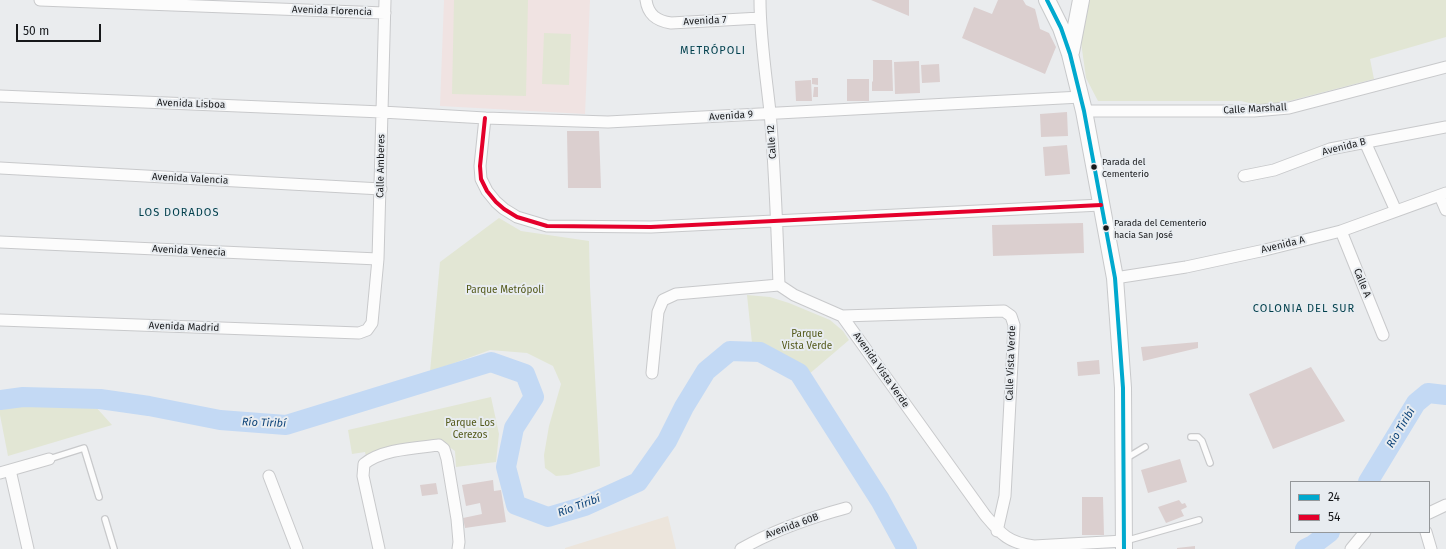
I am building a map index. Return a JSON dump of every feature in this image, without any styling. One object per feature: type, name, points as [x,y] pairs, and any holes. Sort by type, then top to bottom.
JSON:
[{"type":"main road","points":[[1047,0],[1062,28],[1070,54],[1082,104],[1115,278],[1123,388],[1124,545]]},
{"type":"main road","points":[[1070,54],[1081,0]]},
{"type":"street","name":"Avenida Florencia","points":[[40,0],[385,13]]},
{"type":"street","name":"Calle Amberes","points":[[367,330],[372,323],[378,259],[385,0]]},
{"type":"street","name":"Avenida 7","points":[[646,0],[647,7],[651,14],[662,22],[671,23],[760,18]]},
{"type":"street","name":"Calle 12","points":[[760,0],[760,18],[770,113],[777,222],[779,285]]},
{"type":"street","name":"Calle Marshall","points":[[1082,104],[1254,111],[1289,108],[1446,67]]},
{"type":"street","name":"Avenida Lisboa","points":[[0,96],[382,112]]},
{"type":"street","name":"Avenida 9","points":[[382,112],[485,118],[622,122],[770,113],[1082,104]]},
{"type":"street","points":[[485,118],[480,166],[481,179],[487,191],[504,209],[517,217],[547,226],[650,228],[1101,205]]},
{"type":"street","name":"Avenida B","points":[[1244,176],[1274,170],[1330,149],[1446,127]]},
{"type":"street","points":[[1365,142],[1396,211]]},
{"type":"street","name":"Avenida Valencia","points":[[0,168],[381,189]]},
{"type":"street","points":[[1443,194],[1446,210]]},
{"type":"street","name":"Avenida A","points":[[1115,278],[1193,265],[1265,250],[1341,230],[1443,194]]},
{"type":"street","name":"Calle A","points":[[1341,230],[1383,335]]},
{"type":"street","name":"Avenida Venecia","points":[[0,242],[378,259]]},
{"type":"street","points":[[652,373],[658,312],[663,300],[676,294],[779,285],[794,295],[842,316]]},
{"type":"street","name":"Calle Vista Verde","points":[[842,316],[1004,311],[1011,316],[1014,325],[1005,496],[997,531]]},
{"type":"street","name":"Avenida Vista Verde","points":[[842,316],[997,531],[1021,545],[1124,545]]},
{"type":"street","name":"Avenida Madrid","points":[[0,320],[359,333],[367,330]]},
{"type":"street","points":[[379,549],[363,476],[364,464],[372,458],[406,449],[439,445],[444,449],[448,459],[457,519],[459,542],[458,549]]},
{"type":"street","points":[[28,549],[5,471],[49,459]]},
{"type":"street","points":[[269,476],[297,549]]},
{"type":"street","points":[[1430,513],[1446,505]]},
{"type":"street","name":"Avenida 60B","points":[[741,549],[760,538],[798,522],[846,508]]},
{"type":"street","points":[[1351,549],[1364,533]]},
{"type":"street","points":[[1426,533],[1431,549]]},
{"type":"lane","points":[[1191,436],[1198,437],[1202,441],[1210,464]]},
{"type":"lane","points":[[1123,461],[1145,447]]},
{"type":"lane","points":[[49,459],[84,448],[99,497]]},
{"type":"lane","points":[[105,519],[114,549]]},
{"type":"lane","points":[[1124,545],[1200,520]]},
{"type":"shaded area","points":[[444,0],[590,0],[585,114],[440,106]]},
{"type":"shaded area","points":[[668,516],[676,549],[565,549],[565,548]]},
{"type":"green space","points":[[454,0],[528,0],[526,96],[452,94]]},
{"type":"green space","points":[[1089,0],[1446,0],[1446,37],[1370,59],[1374,79],[1266,107],[1241,101],[1098,101],[1086,78],[1081,42]]},
{"type":"green space","points":[[544,33],[571,34],[569,85],[542,84]]},
{"type":"green space","name":"Parque Metrópoli","points":[[499,218],[521,231],[589,241],[590,287],[600,466],[568,475],[556,476],[545,468],[544,455],[549,426],[561,384],[553,366],[527,353],[490,350],[430,372],[440,262]]},
{"type":"green space","name":"Parque Vista Verde","points":[[747,295],[770,297],[830,320],[843,331],[849,340],[808,375],[802,367],[761,343],[752,343]]},
{"type":"green space","name":"Parque Los Cerezos","points":[[491,397],[499,434],[496,462],[456,467],[455,451],[445,444],[366,456],[365,452],[352,454],[348,430]]},
{"type":"green space","points":[[31,403],[95,406],[112,425],[8,456],[0,415],[0,406]]},
{"type":"building","points":[[871,0],[909,0],[909,16]]},
{"type":"building","points":[[998,0],[1023,0],[1026,5],[1035,9],[1040,29],[1049,33],[1056,47],[1045,74],[962,38],[974,7],[992,14]]},
{"type":"building","points":[[873,60],[892,60],[893,91],[872,91]]},
{"type":"building","points":[[919,61],[920,93],[895,94],[894,62]]},
{"type":"building","points":[[939,64],[940,82],[922,83],[921,65]]},
{"type":"building","points":[[812,78],[818,78],[818,85],[812,84]]},
{"type":"building","points":[[847,79],[869,79],[869,101],[847,101]]},
{"type":"building","points":[[811,80],[812,101],[796,101],[795,81]]},
{"type":"building","points":[[814,87],[818,87],[818,97],[813,97]]},
{"type":"building","points":[[1067,112],[1068,136],[1041,137],[1040,114]]},
{"type":"building","points":[[567,131],[599,131],[601,188],[568,188]]},
{"type":"building","points":[[1067,145],[1070,174],[1045,176],[1043,147]]},
{"type":"building","points":[[1083,223],[1084,253],[993,256],[992,225]]},
{"type":"building","points":[[1198,342],[1198,348],[1143,361],[1141,347]]},
{"type":"building","points":[[1099,360],[1100,374],[1078,376],[1077,362]]},
{"type":"building","points":[[1311,367],[1345,421],[1273,449],[1249,394]]},
{"type":"building","points":[[1180,459],[1187,482],[1148,493],[1141,470]]},
{"type":"building","points":[[493,480],[494,491],[501,490],[506,522],[465,528],[463,518],[482,514],[480,503],[466,506],[462,485]]},
{"type":"building","points":[[436,483],[438,494],[422,496],[420,485]]},
{"type":"building","points":[[1082,497],[1103,497],[1104,535],[1082,535]]},
{"type":"building","points":[[1179,500],[1182,504],[1185,503],[1187,507],[1181,510],[1184,516],[1166,523],[1158,507]]},
{"type":"building","points":[[1195,546],[1195,549],[1177,549],[1177,548]]},
{"type":"waterway","name":"Río Tiribí","points":[[0,400],[23,397],[100,399],[149,406],[220,420],[286,425],[491,362],[525,374],[534,397],[514,428],[506,467],[516,505],[548,517],[585,506],[638,482],[667,441],[684,407],[706,371],[730,351],[760,352],[799,373],[880,500],[907,549]]},
{"type":"waterway","name":"Río Tiribí","points":[[1369,481],[1416,403],[1428,393],[1446,395]]},
{"type":"waterway","name":"Río Tiribí","points":[[1305,549],[1329,533]]},
{"type":"transit line","name":"24","points":[[1047,0],[1061,28],[1070,54],[1084,111],[1115,278],[1123,388],[1124,549]]},
{"type":"transit line","name":"54","points":[[485,118],[480,166],[481,179],[487,191],[504,209],[517,217],[547,226],[651,227],[1101,205]]},
{"type":"place","name":"Parada del Cementerio","points":[[1094,167]]},
{"type":"place","name":"Parada del Cementerio hacia San José","points":[[1106,228]]},
{"type":"district","name":"METRÓPOLI","points":[[713,51]]},
{"type":"district","name":"LOS DORADOS","points":[[179,213]]},
{"type":"district","name":"COLONIA DEL SUR","points":[[1304,309]]}]
